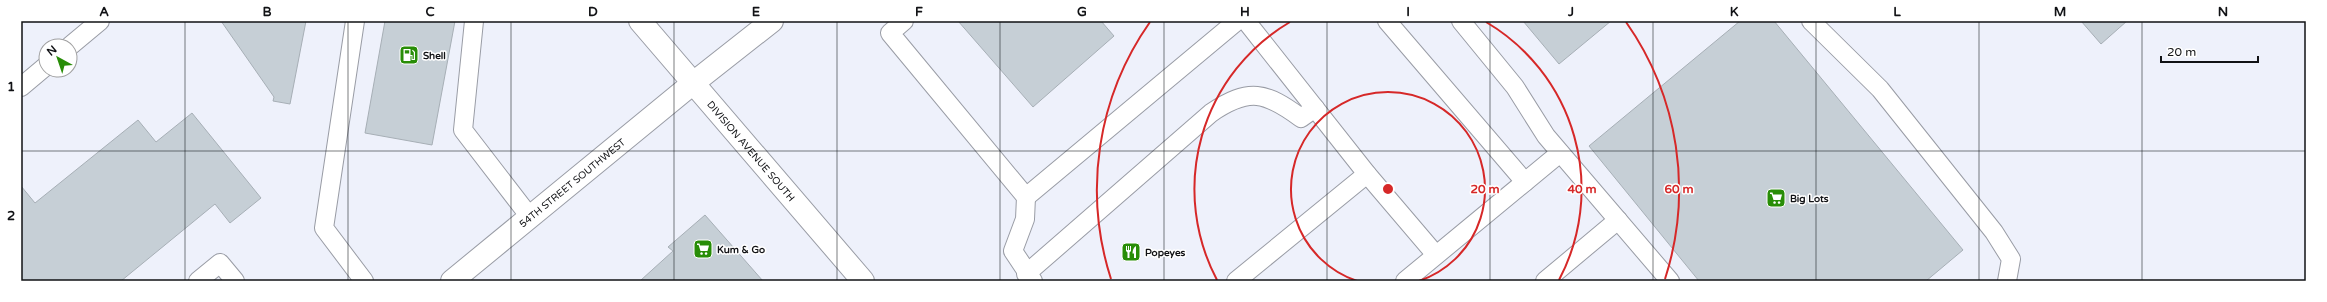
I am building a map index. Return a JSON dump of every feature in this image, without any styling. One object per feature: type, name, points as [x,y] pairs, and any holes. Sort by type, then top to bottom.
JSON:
[{"type":"main road","name":"DIVISION AVENUE SOUTH","points":[[640,21],[692,84],[863,281]]},
{"type":"main road","name":"54TH STREET SOUTHWEST","points":[[452,281],[692,84],[772,21]]},
{"type":"lane","points":[[78,39],[100,21]]},
{"type":"lane","points":[[355,21],[324,228],[364,281]]},
{"type":"lane","points":[[474,21],[463,130],[530,217]]},
{"type":"lane","points":[[904,21],[890,33],[1026,197],[1025,219],[1013,250],[1030,278],[1211,113],[1228,102],[1255,95],[1279,102],[1301,118],[1315,108]]},
{"type":"lane","points":[[1026,197],[1237,21]]},
{"type":"lane","points":[[1246,21],[1367,174],[1436,256]]},
{"type":"lane","points":[[1387,21],[1526,182]]},
{"type":"lane","points":[[1461,21],[1515,87],[1546,136],[1670,281]]},
{"type":"lane","points":[[1811,21],[1880,89],[1994,232],[2010,259],[2007,281]]},
{"type":"lane","points":[[21,87],[38,73]]},
{"type":"lane","points":[[1405,281],[1560,153]]},
{"type":"lane","points":[[1236,281],[1367,174]]},
{"type":"lane","points":[[1545,281],[1618,220]]},
{"type":"lane","points":[[198,281],[220,264],[235,281]]},
{"type":"building","points":[[221,21],[306,21],[290,104],[273,101],[274,97]]},
{"type":"building","points":[[385,21],[455,21],[432,145],[365,133]]},
{"type":"building","points":[[958,21],[1101,21],[1114,36],[1033,107]]},
{"type":"building","points":[[1523,21],[1611,21],[1559,64]]},
{"type":"building","name":"Big Lots","points":[[1740,21],[1774,21],[1963,250],[1926,281],[1699,281],[1589,146]]},
{"type":"building","points":[[2081,21],[2127,21],[2101,44]]},
{"type":"building","points":[[192,113],[261,198],[230,223],[215,204],[121,281],[21,281],[21,186],[35,203],[138,120],[156,142]]},
{"type":"building","name":"Kum & Go","points":[[705,215],[763,281],[642,281],[641,280],[673,251],[668,247]]},
{"type":"place","name":"Shell","points":[[409,55]]},
{"type":"place","name":"Big Lots","points":[[1776,198]]},
{"type":"place","name":"Kum & Go","points":[[703,249]]},
{"type":"place","name":"Popeyes","points":[[1131,252]]}]
